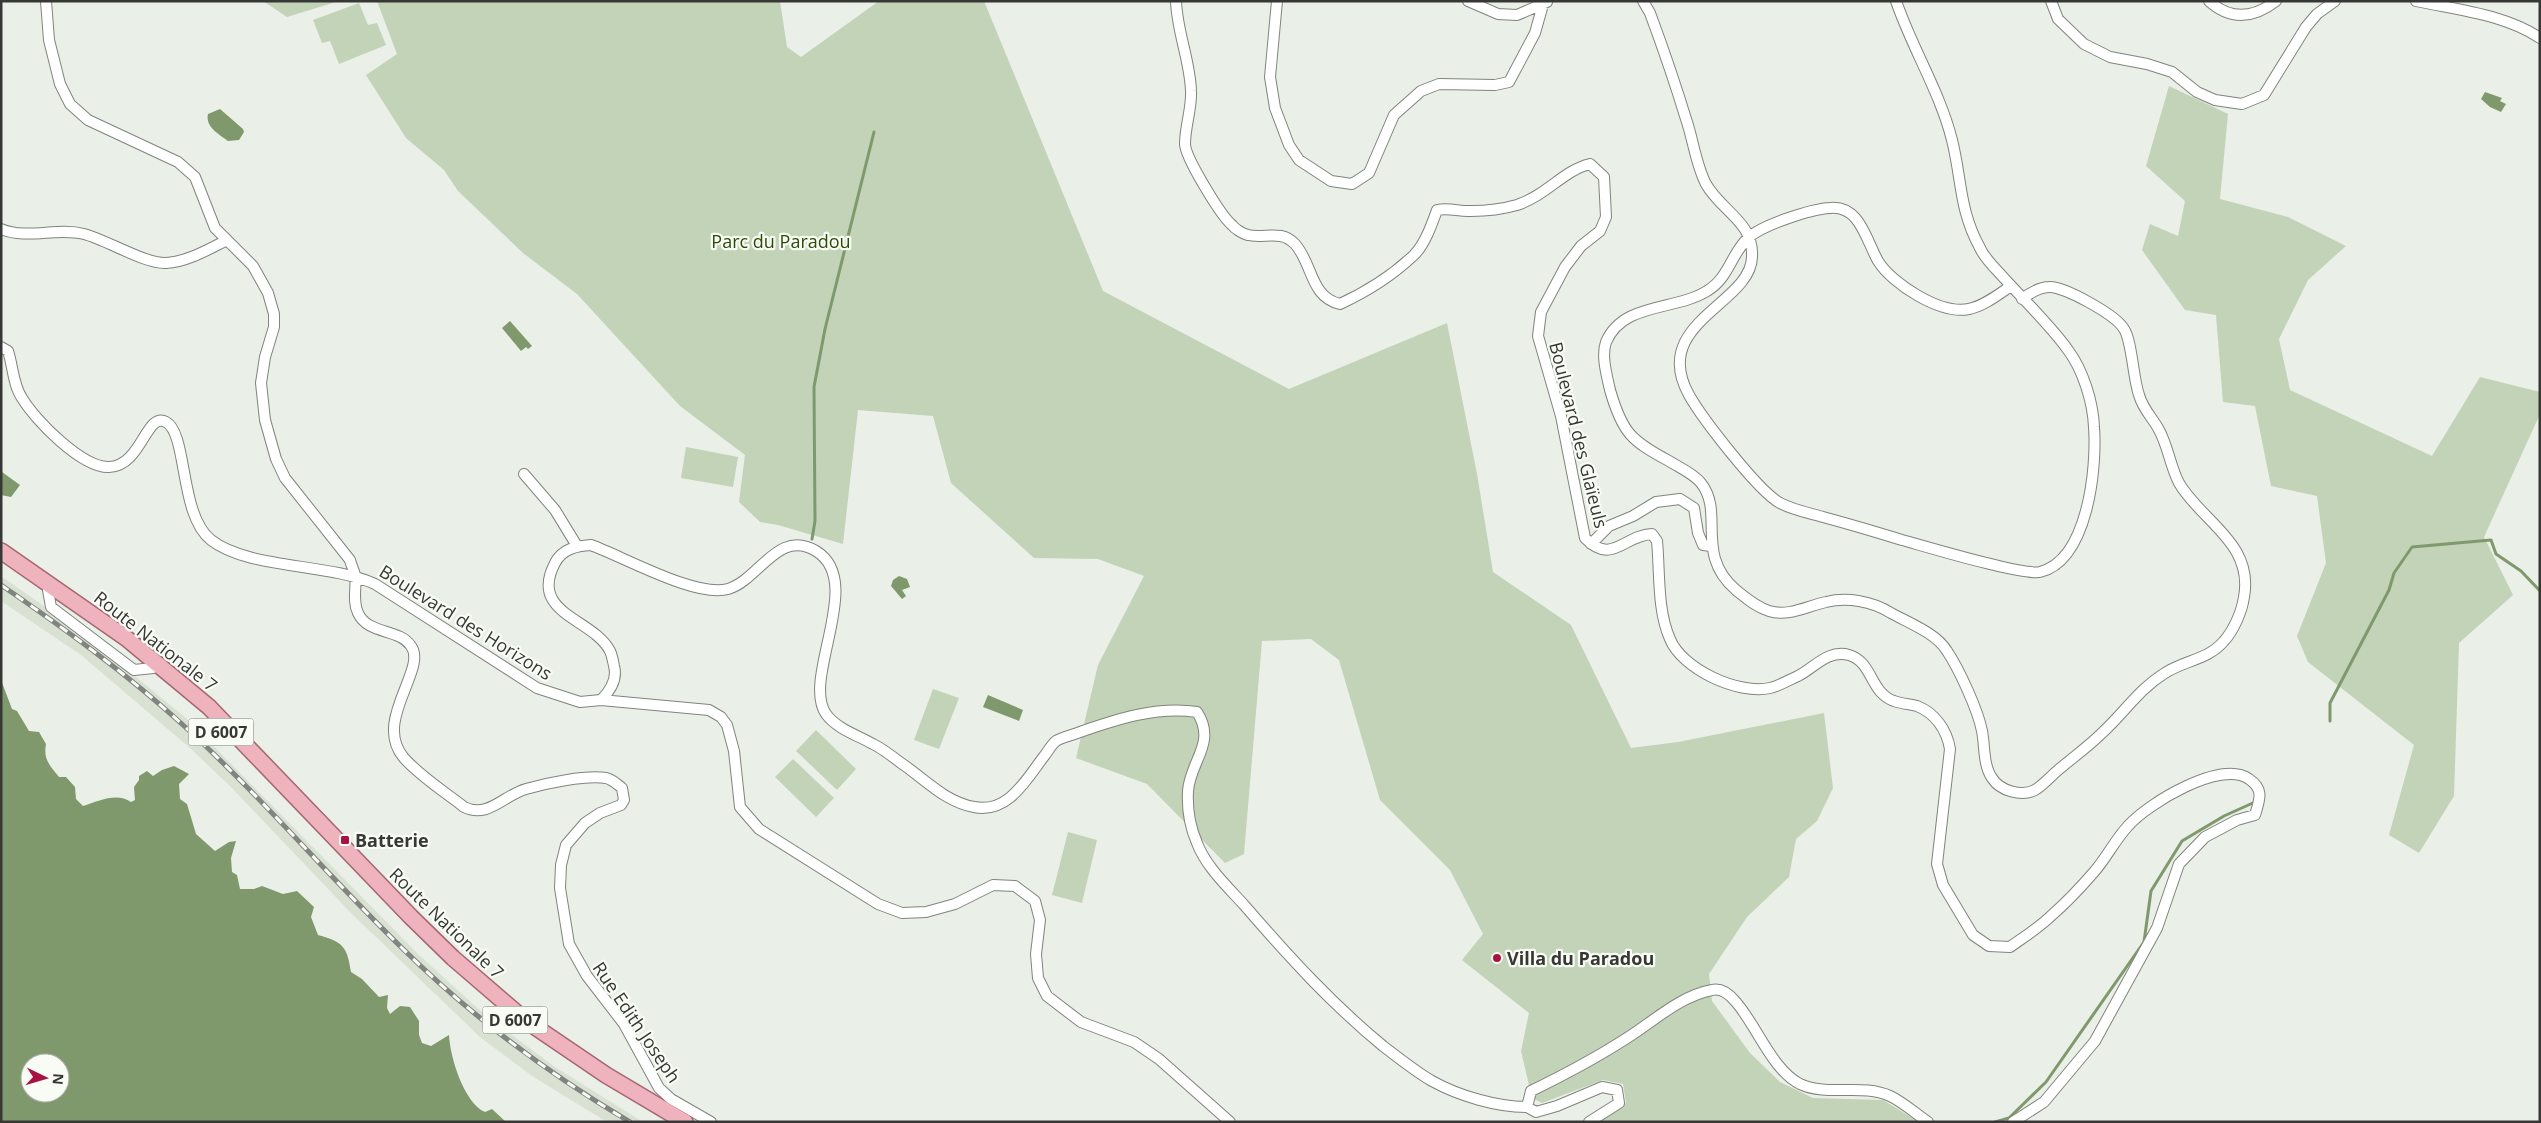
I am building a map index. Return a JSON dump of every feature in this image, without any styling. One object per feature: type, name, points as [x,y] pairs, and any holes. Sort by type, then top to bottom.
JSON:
[{"type":"main road","name":"Route Nationale 7","points":[[1,551],[126,638],[209,707],[411,917],[453,958],[525,1020],[606,1075],[685,1122]]},
{"type":"main road","name":"Route Nationale 7","points":[[1,558],[48,590],[153,668],[202,714],[301,818],[485,994],[522,1025],[602,1080],[672,1122]]},
{"type":"street","points":[[46,1],[49,40],[60,84],[70,104],[88,120],[178,162],[195,177],[216,228],[253,266],[268,294],[274,314],[274,327],[265,357],[261,384],[265,420],[276,459],[285,478],[350,560],[355,575]]},
{"type":"street","name":"Boulevard des Glaïeuls","points":[[1176,1],[1176,18],[1191,92],[1185,146],[1196,173],[1231,225],[1247,236],[1278,235],[1293,242],[1302,253],[1319,290],[1328,301],[1340,304],[1366,292],[1415,254],[1433,224],[1437,210],[1447,208],[1469,212],[1514,206],[1536,198],[1578,166],[1590,164],[1604,177],[1606,217],[1600,231],[1581,246],[1565,267],[1541,312],[1538,336],[1561,416],[1585,538],[1597,548],[1613,549],[1620,548],[1642,535],[1652,534],[1657,541],[1664,618],[1670,640],[1689,661],[1712,679],[1741,688],[1769,688],[1800,675],[1829,655],[1848,654],[1866,665],[1880,693],[1894,701],[1918,707],[1938,721],[1948,735],[1950,749],[1937,864],[1943,885],[1972,935],[1989,946],[2010,947],[2051,917],[2095,871],[2128,826],[2148,808],[2210,777],[2226,774],[2246,776],[2257,784],[2261,796],[2255,815],[2237,820],[2205,837],[2179,864],[2157,928],[2095,1041],[2044,1102],[2012,1122]]},
{"type":"street","points":[[1277,1],[1270,77],[1275,108],[1289,145],[1299,160],[1331,181],[1352,184],[1370,174],[1394,115],[1421,91],[1439,84],[1495,85],[1510,82],[1535,33],[1545,2]]},
{"type":"street","points":[[1468,1],[1498,14],[1517,15],[1545,2]]},
{"type":"street","points":[[1643,1],[1650,13],[1680,97],[1706,183],[1723,205],[1742,222],[1750,236],[1753,260],[1750,268],[1744,278],[1690,332],[1682,352],[1682,371],[1687,391],[1700,411],[1759,486],[1775,500],[1795,509],[1909,542],[2016,569],[2038,572],[2062,561],[2076,540],[2085,515],[2092,482],[2094,426],[2085,385],[2069,351],[1981,252],[1964,213],[1952,138],[1896,1]]},
{"type":"street","points":[[2051,1],[2058,19],[2084,44],[2110,57],[2147,64],[2172,72],[2197,92],[2215,100],[2242,104],[2264,96],[2306,27],[2317,14],[2335,1]]},
{"type":"street","points":[[2209,1],[2226,12],[2248,16],[2266,9],[2276,1]]},
{"type":"street","points":[[2416,1],[2495,18],[2528,30],[2540,38]]},
{"type":"street","points":[[2011,286],[1971,309],[1952,309],[1928,300],[1902,286],[1880,265],[1862,226],[1849,211],[1835,206],[1812,211],[1763,229],[1750,236],[1722,280],[1708,290],[1673,305],[1636,313],[1617,326],[1604,345],[1606,371],[1622,425],[1642,446],[1692,474],[1704,486],[1709,499],[1711,546],[1716,564],[1728,583],[1749,601],[1771,612],[1796,612],[1827,601],[1854,600],[1881,606],[1943,643],[1955,663],[1982,728],[1984,755],[1990,777],[2002,788],[2014,793],[2032,792],[2103,733],[2146,685],[2172,668],[2203,658],[2224,641],[2238,617],[2245,593],[2245,574],[2238,554],[2221,528],[2201,510],[2179,483],[2158,429],[2144,410],[2137,390],[2126,330],[2111,316],[2064,290],[2047,286],[2022,298]]},
{"type":"street","points":[[1,229],[13,233],[82,233],[105,240],[150,260],[166,263],[201,253],[227,240]]},
{"type":"street","name":"Boulevard des Horizons","points":[[1,347],[8,351],[21,398],[37,418],[83,459],[97,466],[109,467],[125,463],[138,449],[150,425],[156,421],[165,422],[172,428],[178,444],[188,497],[198,525],[211,540],[240,555],[355,575],[375,584],[537,688],[580,702],[601,700],[709,710],[721,717],[727,725],[734,751],[740,807],[759,829],[878,904],[902,913],[926,912],[955,904],[992,885],[1015,886],[1034,901],[1040,920],[1037,962],[1038,978],[1047,996],[1081,1022],[1134,1042],[1159,1059],[1230,1122]]},
{"type":"street","points":[[524,474],[555,510],[577,546]]},
{"type":"street","points":[[1591,544],[1609,526],[1633,516],[1656,502],[1680,499],[1694,508],[1703,545],[1711,546]]},
{"type":"street","points":[[601,700],[612,686],[615,671],[610,651],[603,643],[555,604],[548,588],[550,572],[557,559],[567,549],[591,545],[687,585],[709,590],[728,589],[744,579],[775,553],[793,545],[804,546],[817,551],[827,560],[833,576],[835,600],[823,670],[821,696],[825,712],[835,724],[875,745],[940,794],[974,807],[994,807],[1011,799],[1055,742],[1109,722],[1176,709],[1197,712],[1204,724],[1205,738],[1188,789],[1189,814],[1197,844],[1214,870],[1293,962],[1365,1031],[1410,1067],[1448,1089],[1513,1107],[1527,1107],[1536,1112],[1557,1106],[1602,1087],[1617,1090],[1619,1103],[1589,1122]]},
{"type":"street","name":"Rue Edith Joseph","points":[[355,575],[354,596],[357,612],[364,623],[401,638],[412,646],[415,658],[396,713],[394,738],[404,758],[464,807],[472,811],[483,812],[525,789],[585,778],[608,778],[622,788],[624,800],[621,805],[600,813],[585,823],[566,845],[561,865],[560,888],[569,944],[587,976],[624,1024],[659,1088],[671,1099],[711,1122]]},
{"type":"street","points":[[48,590],[51,607],[134,670],[153,668]]},
{"type":"street","points":[[1527,1107],[1531,1091],[1585,1065],[1656,1020],[1684,999],[1714,990],[1722,990],[1735,1000],[1786,1073],[1799,1083],[1814,1089],[1862,1090],[1890,1095],[1928,1122]]},
{"type":"shaded area","points":[[2485,92],[2502,98],[2500,101],[2506,104],[2501,112],[2490,107],[2481,99]]},
{"type":"shaded area","points":[[220,109],[243,129],[244,132],[239,140],[228,141],[217,133],[209,123],[208,114]]},
{"type":"shaded area","points":[[510,321],[532,346],[528,349],[526,347],[521,351],[502,328]]},
{"type":"shaded area","points":[[2,472],[20,485],[11,497],[1,495]]},
{"type":"shaded area","points":[[1,576],[85,635],[186,718],[418,954],[484,1014],[555,1067],[643,1122],[607,1122],[532,1076],[481,1038],[351,913],[231,787],[190,748],[81,655],[1,601]]},
{"type":"shaded area","points":[[899,576],[907,579],[910,587],[902,590],[906,596],[902,599],[891,586],[893,580]]},
{"type":"shaded area","points":[[1,680],[12,709],[17,711],[29,731],[39,732],[46,744],[45,754],[50,766],[59,777],[66,777],[75,787],[76,799],[83,806],[114,798],[126,799],[131,802],[135,800],[134,787],[139,780],[139,776],[147,771],[153,776],[162,770],[174,766],[189,774],[179,784],[180,799],[187,804],[196,834],[215,851],[229,842],[236,841],[231,858],[232,872],[237,875],[240,889],[254,889],[262,886],[283,894],[297,891],[314,907],[311,917],[318,935],[333,940],[342,946],[348,956],[351,972],[362,979],[379,997],[388,995],[387,1008],[390,1014],[400,1006],[410,1007],[419,1021],[419,1035],[422,1043],[431,1046],[449,1035],[455,1067],[471,1099],[477,1107],[485,1112],[492,1109],[506,1122],[1,1122]]},
{"type":"shaded area","points":[[988,695],[1023,710],[1019,721],[983,707]]},
{"type":"green space","points":[[263,1],[339,1],[287,17]]},
{"type":"green space","name":"Parc du Paradou","points":[[377,1],[780,1],[787,47],[801,57],[879,1],[984,1],[1103,291],[1289,389],[1447,323],[1477,474],[1493,572],[1571,625],[1631,748],[1678,742],[1824,713],[1833,788],[1817,821],[1796,839],[1789,877],[1747,917],[1709,974],[1712,1001],[1750,1053],[1780,1082],[1813,1098],[1883,1100],[1919,1122],[1598,1122],[1626,1103],[1623,1084],[1603,1080],[1542,1103],[1532,1098],[1521,1051],[1529,1013],[1462,960],[1483,934],[1450,870],[1380,800],[1339,660],[1311,639],[1262,641],[1244,854],[1225,863],[1147,784],[1076,758],[1098,665],[1144,576],[1098,559],[1034,558],[951,483],[933,416],[858,410],[843,544],[778,525],[760,522],[739,502],[745,455],[680,406],[577,294],[523,253],[458,191],[444,170],[406,138],[366,75],[397,54]]},
{"type":"green space","points":[[359,3],[368,25],[377,23],[386,45],[339,64],[330,41],[322,43],[313,20]]},
{"type":"green space","points":[[2169,86],[2228,114],[2220,199],[2288,217],[2346,246],[2308,280],[2279,339],[2290,390],[2432,456],[2480,377],[2540,392],[2540,414],[2484,537],[2513,595],[2459,643],[2454,796],[2419,853],[2389,835],[2414,745],[2308,662],[2297,636],[2326,563],[2317,496],[2271,486],[2255,406],[2223,402],[2216,315],[2185,310],[2142,250],[2150,224],[2178,236],[2185,201],[2146,166]]},
{"type":"green space","points":[[686,447],[738,457],[733,487],[681,478]]},
{"type":"green space","points":[[933,689],[959,698],[939,749],[914,740]]},
{"type":"green space","points":[[816,730],[856,769],[837,790],[796,751]]},
{"type":"green space","points":[[793,759],[834,798],[816,817],[775,777]]},
{"type":"green space","points":[[1068,832],[1097,840],[1082,903],[1052,895]]},
{"type":"waterway","points":[[812,539],[815,521],[814,387],[825,329],[874,132]]},
{"type":"waterway","points":[[2330,721],[2330,703],[2389,590],[2394,573],[2412,547],[2491,540],[2496,554],[2521,571],[2540,591]]},
{"type":"waterway","points":[[1995,1122],[2009,1118],[2046,1082],[2144,942],[2151,891],[2182,841],[2224,816],[2255,802]]},
{"type":"railway","points":[[1,585],[95,652],[140,687],[183,725],[239,779],[374,920],[455,997],[539,1063],[630,1122]]},
{"type":"place","name":"Batterie","points":[[345,840]]},
{"type":"place","name":"Villa du Paradou","points":[[1497,958]]}]
